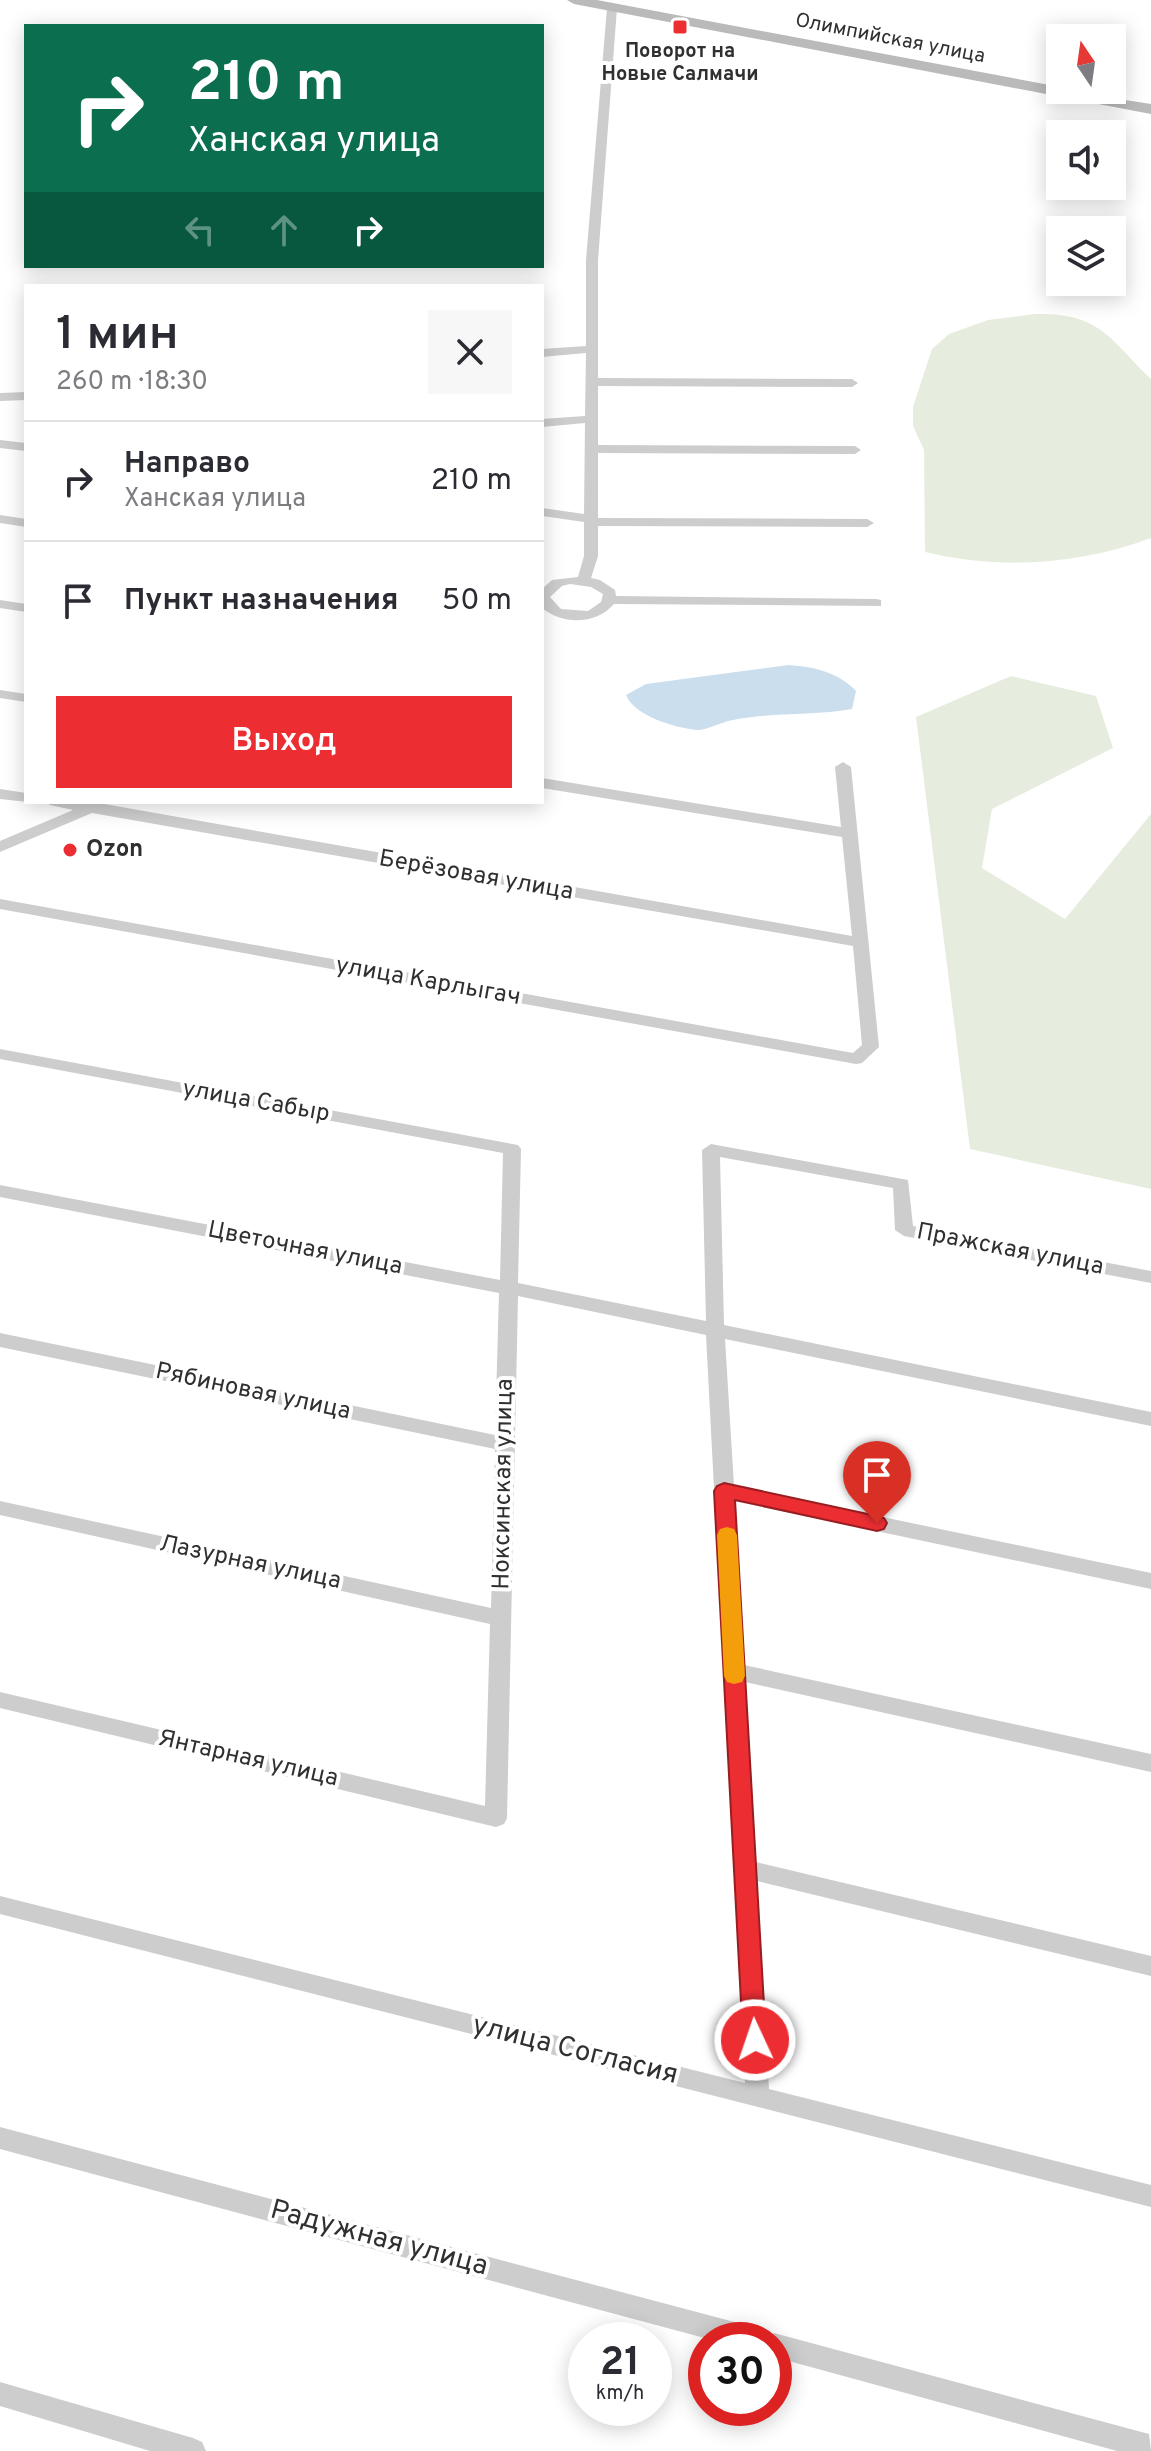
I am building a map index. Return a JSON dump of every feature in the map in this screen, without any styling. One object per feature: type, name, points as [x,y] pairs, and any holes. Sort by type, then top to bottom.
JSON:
[{"type":"street","name":"Олимпийская улица","points":[[574,0],[1151,109]]},
{"type":"street","points":[[584,580],[591,556],[592,520],[592,260],[612,8]]},
{"type":"street","points":[[544,353],[593,349]]},
{"type":"street","points":[[593,382],[852,383]]},
{"type":"street","points":[[2,400],[24,396]]},
{"type":"street","points":[[544,423],[593,419]]},
{"type":"street","points":[[0,444],[24,447]]},
{"type":"street","points":[[592,449],[855,450]]},
{"type":"street","points":[[544,512],[592,520],[867,523]]},
{"type":"street","points":[[0,519],[24,523]]},
{"type":"street","points":[[610,600],[604,587],[584,580],[557,583],[544,590],[546,612],[574,616],[598,612],[610,600],[876,603]]},
{"type":"street","points":[[0,604],[24,608]]},
{"type":"street","points":[[0,694],[24,698]]},
{"type":"street","points":[[843,767],[860,942]]},
{"type":"street","points":[[544,783],[848,833]]},
{"type":"street","points":[[0,794],[24,798]]},
{"type":"street","points":[[0,847],[98,805]]},
{"type":"street","name":"Берёзовая улица","points":[[98,805],[120,815],[860,942]]},
{"type":"street","name":"улица Карлыгач","points":[[0,904],[856,1059],[871,1047],[860,942]]},
{"type":"street","name":"улица Сабыр","points":[[0,1054],[512,1149]]},
{"type":"street","name":"Ноксинская улица","points":[[496,1818],[512,1149]]},
{"type":"street","name":"Пражская улица","points":[[758,2097],[715,1330],[711,1150],[902,1184],[904,1230],[1151,1277]]},
{"type":"street","name":"Цветочная улица","points":[[0,1191],[715,1330]]},
{"type":"street","points":[[715,1330],[1151,1419]]},
{"type":"street","name":"Рябиновая улица","points":[[0,1340],[505,1444]]},
{"type":"street","points":[[724,1491],[1151,1581]]},
{"type":"street","name":"Лазурная улица","points":[[0,1508],[501,1618]]},
{"type":"street","points":[[734,1671],[1151,1763]]},
{"type":"street","name":"Янтарная улица","points":[[0,1700],[496,1818]]},
{"type":"street","points":[[745,1869],[1151,1966]]},
{"type":"street","name":"улица Согласия","points":[[0,1905],[1151,2196]]},
{"type":"street","name":"Радужная улица","points":[[0,2138],[690,2322]]},
{"type":"street","points":[[792,2350],[1149,2444]]},
{"type":"street","points":[[0,2394],[193,2451]]},
{"type":"green space","points":[[1035,314],[1057,315],[1089,323],[1113,340],[1151,379],[1151,538],[1096,554],[1039,562],[982,561],[925,552],[924,450],[913,426],[913,407],[932,349],[949,334],[988,320]]},
{"type":"green space","points":[[1011,676],[1096,696],[1113,748],[992,809],[982,868],[1065,919],[1151,814],[1151,1189],[970,1149],[916,717]]},
{"type":"water","points":[[789,665],[817,669],[842,679],[856,691],[852,709],[748,718],[697,730],[667,724],[646,715],[626,695],[646,684]]},
{"type":"slow traffic","points":[[727,1535],[734,1676]]},
{"type":"place","name":"Поворот на Новые Салмачи","points":[[680,27]]},
{"type":"place","name":"Ozon","points":[[70,850]]},
{"type":"route","points":[[755,2040],[724,1491],[877,1523]]}]
